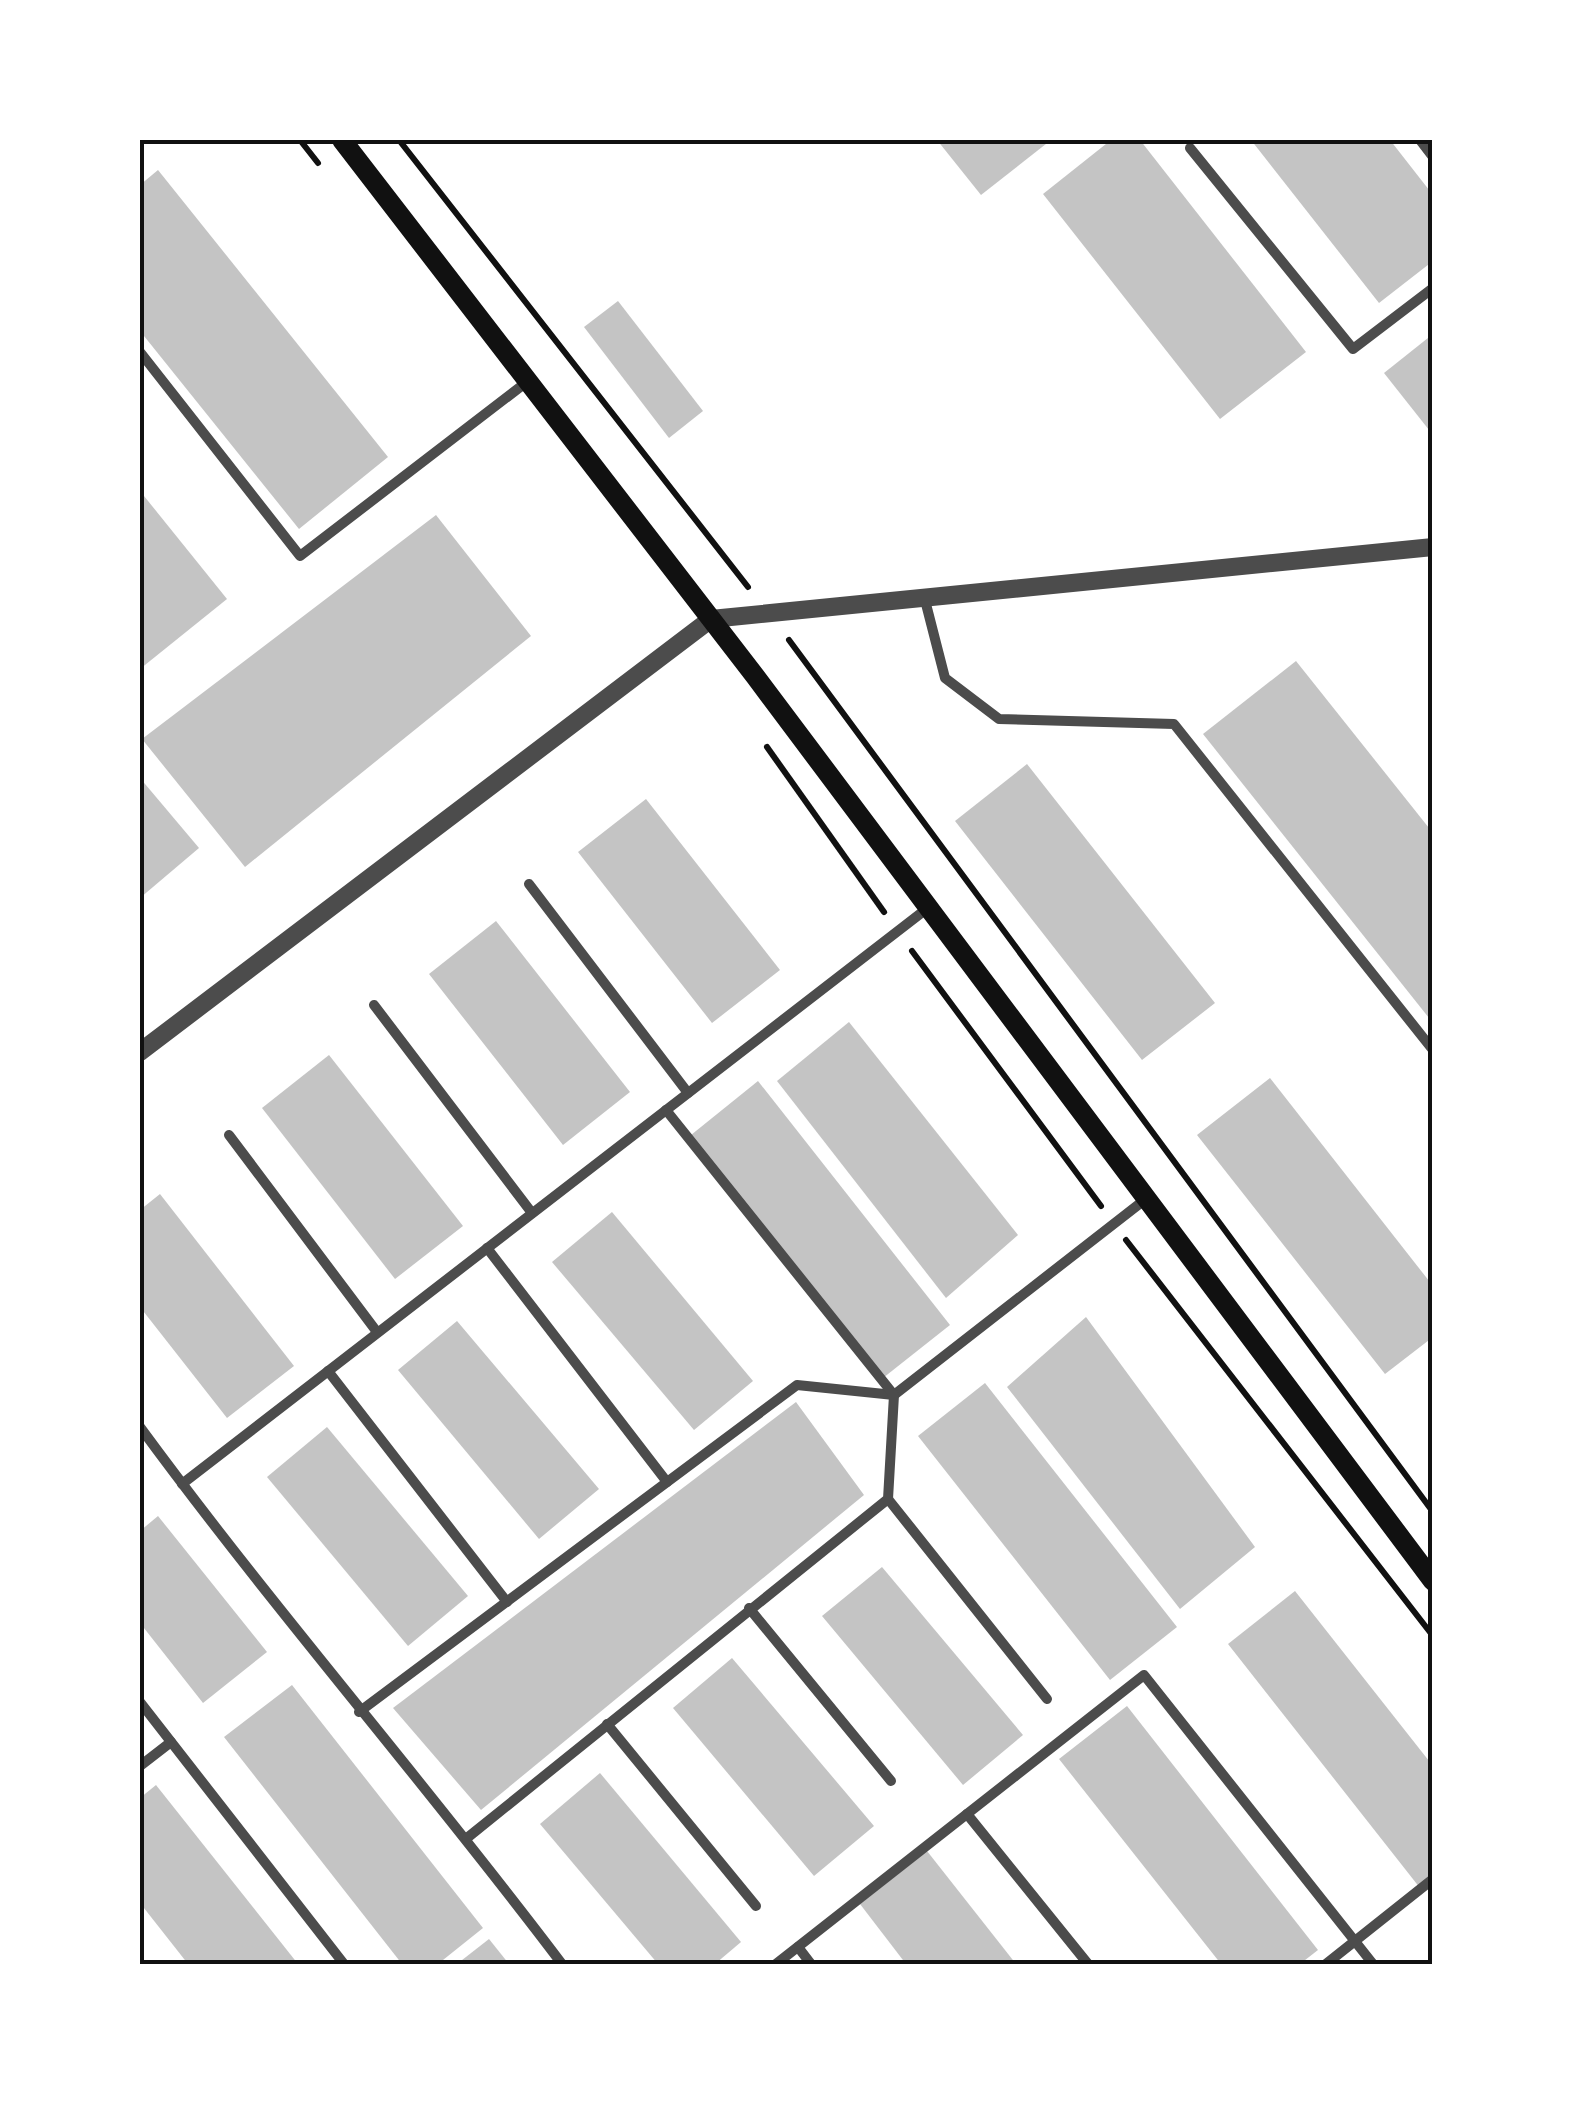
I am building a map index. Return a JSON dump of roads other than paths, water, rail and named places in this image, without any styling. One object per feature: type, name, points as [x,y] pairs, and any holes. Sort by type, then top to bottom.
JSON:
[{"type":"main road","points":[[342,140],[711,619],[1433,1581]]},
{"type":"street","points":[[1420,140],[1433,157]]},
{"type":"street","points":[[1190,148],[1352,349],[1433,288]]},
{"type":"street","points":[[140,352],[300,556],[528,382]]},
{"type":"street","points":[[140,1052],[711,619],[1433,547]]},
{"type":"street","points":[[925,600],[945,678],[999,719],[1174,724],[1433,1050]]},
{"type":"street","points":[[530,884],[688,1092]]},
{"type":"street","points":[[182,1484],[929,907]]},
{"type":"street","points":[[374,1005],[532,1212]]},
{"type":"street","points":[[666,1110],[894,1395],[888,1499],[1047,1699]]},
{"type":"street","points":[[229,1135],[377,1332]]},
{"type":"street","points":[[360,1712],[797,1385],[894,1395],[1147,1198]]},
{"type":"street","points":[[487,1248],[667,1482]]},
{"type":"street","points":[[328,1370],[506,1602]]},
{"type":"street","points":[[140,1427],[360,1712],[466,1838],[562,1964]]},
{"type":"street","points":[[466,1838],[888,1499]]},
{"type":"street","points":[[749,1608],[891,1780]]},
{"type":"street","points":[[776,1964],[1144,1675],[1373,1964]]},
{"type":"street","points":[[140,1702],[344,1964]]},
{"type":"street","points":[[606,1724],[756,1906]]},
{"type":"street","points":[[140,1766],[171,1742]]},
{"type":"street","points":[[967,1814],[1088,1964]]},
{"type":"street","points":[[1326,1964],[1433,1879]]},
{"type":"street","points":[[798,1947],[812,1964]]}]
